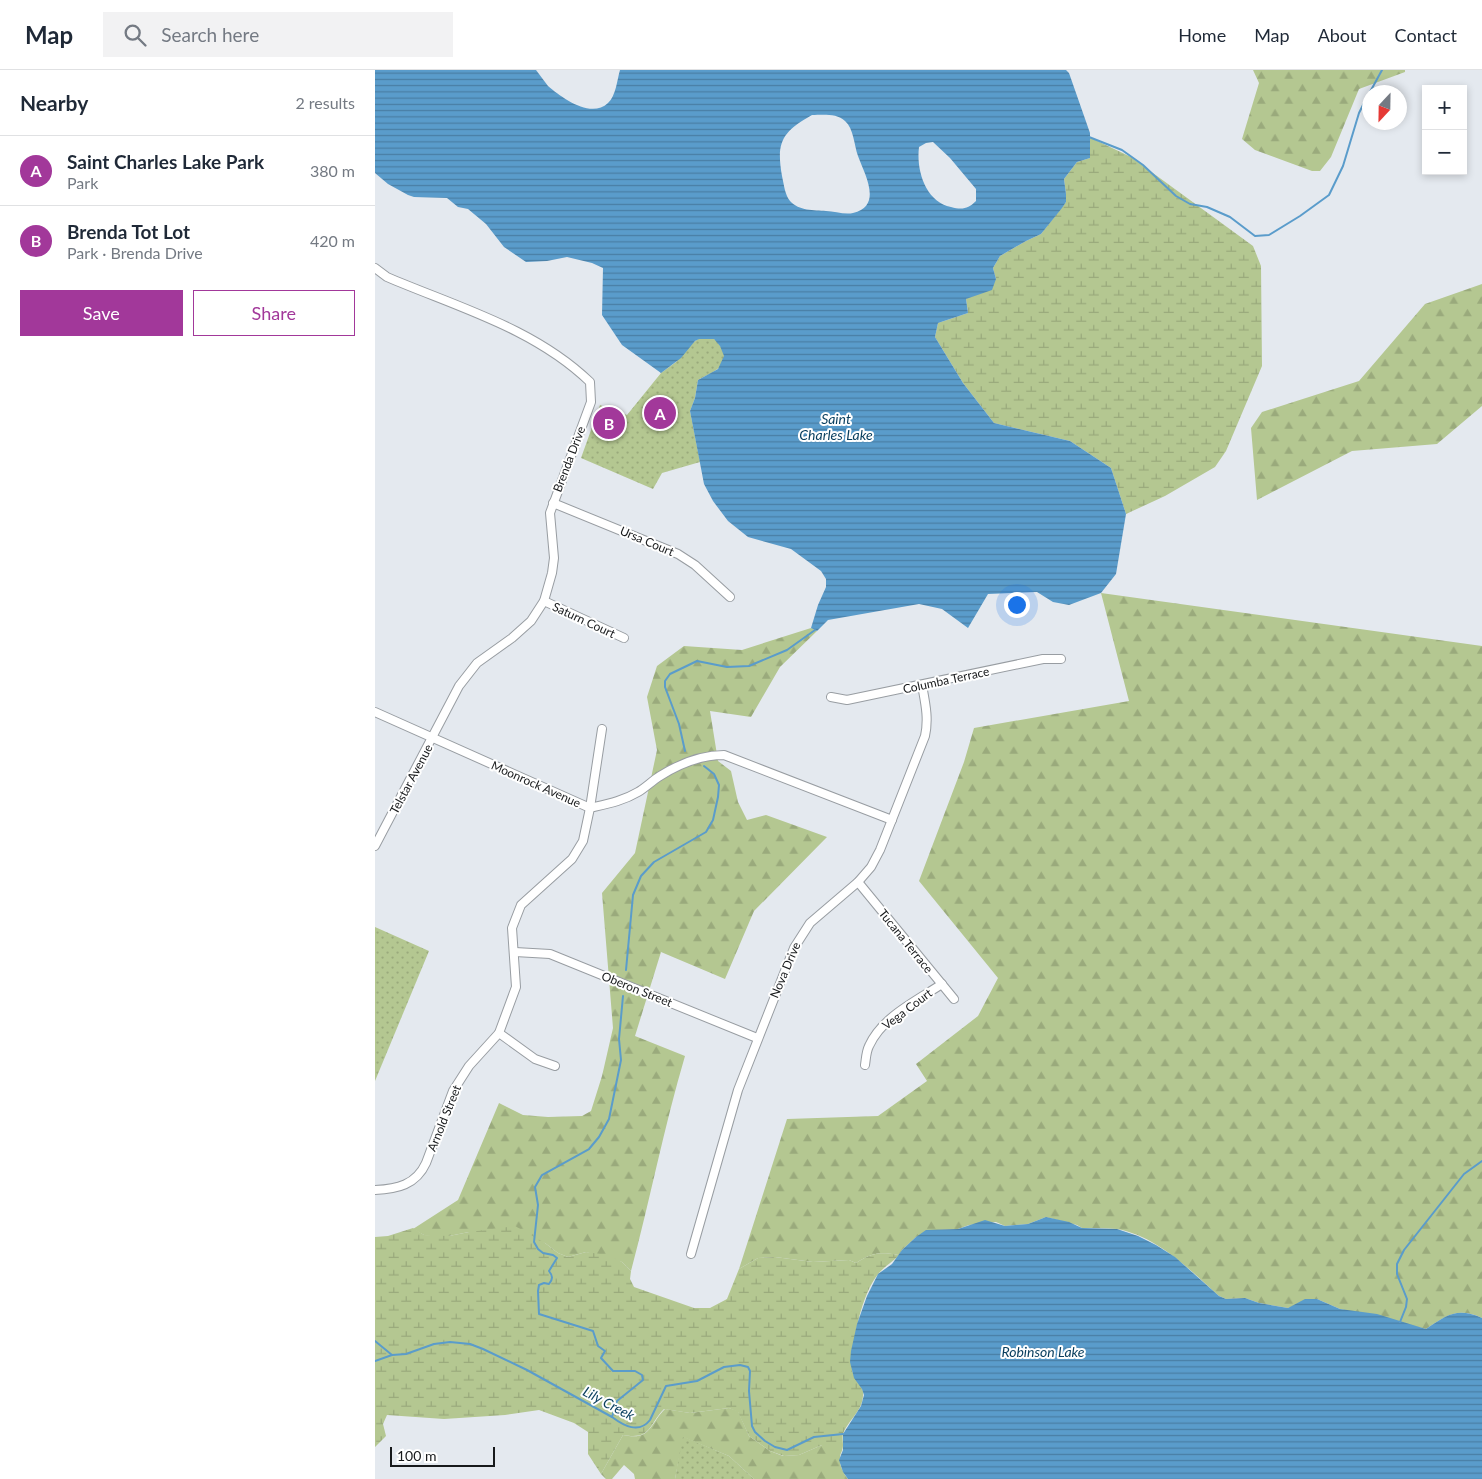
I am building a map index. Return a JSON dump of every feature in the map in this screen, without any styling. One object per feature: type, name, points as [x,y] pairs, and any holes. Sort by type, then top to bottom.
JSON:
[{"type":"street","name":"Brenda Drive","points":[[375,268],[387,277],[509,326],[572,364],[590,382],[591,402],[550,513],[554,558],[544,602],[531,620],[512,638],[477,663],[459,686],[432,738]]},
{"type":"street","name":"Ursa Court","points":[[553,503],[678,554],[695,565],[730,598]]},
{"type":"street","name":"Saturn Court","points":[[544,602],[624,638]]},
{"type":"street","name":"Columba Terrace","points":[[831,697],[847,700],[1043,659],[1061,659]]},
{"type":"street","name":"Nova Drive","points":[[691,1254],[738,1090],[787,962],[801,934],[816,917],[858,882],[875,860],[892,820],[927,727],[927,708],[922,685]]},
{"type":"street","name":"Moonrock Avenue","points":[[375,712],[590,808],[618,802],[638,792],[659,776],[681,764],[710,755],[725,755],[892,820]]},
{"type":"street","name":"Arnold Street","points":[[375,1190],[401,1187],[415,1179],[423,1170],[457,1083],[469,1066],[499,1033],[516,988],[512,928],[521,905],[572,859],[583,841],[602,728]]},
{"type":"street","name":"Telstar Avenue","points":[[375,846],[378,834],[432,738]]},
{"type":"street","name":"Tucana Terrace","points":[[858,882],[954,999]]},
{"type":"street","name":"Oberon Street","points":[[515,952],[550,954],[757,1038]]},
{"type":"street","name":"Vega Court","points":[[865,1065],[868,1048],[886,1022],[942,984]]},
{"type":"street","points":[[499,1033],[535,1059],[555,1066]]},
{"type":"green space","points":[[1253,70],[1405,70],[1405,72],[1370,85],[1362,85],[1331,157],[1320,171],[1312,171],[1255,150],[1242,139],[1259,83]]},
{"type":"green space","points":[[1089,137],[1131,157],[1253,246],[1261,266],[1262,366],[1226,451],[1215,467],[1165,496],[1126,514],[1111,468],[1070,441],[994,423],[963,383],[935,337],[938,323],[968,313],[966,299],[996,279],[993,268],[1000,256],[1041,234],[1066,202],[1064,179],[1077,162],[1090,158]]},
{"type":"green space","points":[[1482,284],[1482,406],[1437,444],[1352,451],[1257,500],[1251,428],[1262,412],[1359,381],[1425,304]]},
{"type":"green space","points":[[710,338],[716,340],[720,345],[724,361],[713,372],[698,380],[695,398],[690,411],[700,462],[662,473],[653,489],[581,458],[600,405],[627,415],[661,373],[676,362],[689,346],[698,339]]},
{"type":"green space","points":[[1101,593],[1482,646],[1482,1318],[1466,1313],[1453,1314],[1426,1329],[1340,1309],[1317,1299],[1288,1308],[1259,1303],[1245,1298],[1226,1299],[1219,1296],[1172,1255],[1146,1239],[1117,1229],[1082,1228],[1046,1217],[1028,1224],[1005,1226],[996,1222],[969,1225],[958,1229],[936,1230],[916,1237],[899,1255],[877,1254],[856,1263],[849,1260],[813,1262],[775,1257],[758,1258],[739,1269],[787,1119],[878,1116],[927,1081],[916,1064],[978,1016],[998,978],[919,881],[964,762],[974,728],[1129,701]]},
{"type":"green space","points":[[811,628],[817,631],[780,667],[751,717],[710,711],[718,761],[731,771],[738,802],[747,820],[766,815],[827,837],[754,911],[725,979],[661,952],[635,1036],[685,1056],[631,1271],[622,1262],[586,1252],[568,1257],[558,1253],[545,1243],[469,1232],[449,1236],[430,1236],[413,1229],[458,1200],[499,1103],[523,1115],[548,1117],[582,1116],[591,1111],[602,1076],[613,1028],[602,893],[635,853],[657,750],[647,697],[657,666],[684,646],[742,650]]},
{"type":"green space","points":[[375,927],[429,951],[375,1081]]},
{"type":"green space","points":[[515,1226],[545,1243],[558,1253],[568,1257],[586,1252],[607,1255],[622,1262],[631,1271],[630,1279],[634,1287],[694,1308],[710,1308],[727,1299],[739,1269],[758,1258],[775,1257],[813,1262],[849,1260],[856,1263],[877,1254],[899,1255],[879,1273],[867,1293],[863,1305],[856,1332],[852,1369],[862,1389],[863,1396],[858,1411],[843,1434],[843,1445],[822,1445],[799,1455],[784,1456],[770,1451],[749,1436],[738,1412],[729,1408],[690,1413],[664,1409],[644,1433],[632,1436],[623,1435],[601,1474],[588,1454],[588,1432],[574,1423],[539,1410],[505,1415],[444,1419],[387,1415],[383,1424],[386,1436],[375,1447],[375,1237],[388,1236],[413,1228],[424,1235],[449,1236]]},
{"type":"green space","points":[[729,1408],[738,1411],[749,1436],[770,1451],[783,1456],[799,1455],[822,1445],[843,1445],[840,1464],[848,1479],[754,1479],[729,1456],[683,1437],[675,1479],[635,1479],[634,1474],[624,1465],[612,1479],[606,1479],[601,1474],[623,1435],[639,1436],[644,1434],[665,1409],[690,1413]]},
{"type":"green space","points":[[682,1436],[729,1456],[754,1479],[675,1479]]},
{"type":"water","name":"Saint Charles Lake","points":[[375,70],[536,70],[548,86],[561,96],[577,105],[593,109],[601,107],[611,100],[615,92],[620,70],[1066,70],[1069,73],[1090,133],[1090,158],[1077,162],[1064,179],[1066,202],[1041,234],[1000,256],[993,268],[996,279],[992,290],[966,299],[968,313],[938,323],[935,337],[963,383],[994,423],[1070,441],[1111,468],[1126,514],[1116,574],[1101,593],[1069,605],[1053,602],[1037,592],[988,594],[968,628],[942,609],[919,604],[828,620],[817,631],[811,628],[826,587],[826,579],[821,571],[791,549],[748,537],[728,521],[713,501],[704,484],[690,411],[695,398],[698,380],[718,369],[724,356],[720,346],[714,339],[699,339],[695,341],[681,358],[661,373],[622,345],[602,315],[603,268],[592,263],[567,257],[547,261],[526,262],[504,247],[486,224],[468,209],[458,207],[447,198],[414,197],[408,195],[388,184],[375,173]],"holes":[[[812,115],[838,117],[848,124],[869,189],[870,197],[862,209],[847,214],[807,209],[798,207],[788,199],[780,164],[781,146],[783,139],[788,133]],[[933,142],[950,158],[976,189],[976,201],[970,206],[962,209],[942,204],[929,192],[921,175],[918,156],[919,147]]]},
{"type":"water","name":"Robinson Lake","points":[[1046,1217],[1069,1222],[1082,1228],[1117,1229],[1138,1236],[1175,1257],[1219,1296],[1226,1299],[1245,1298],[1259,1303],[1288,1308],[1305,1299],[1317,1299],[1340,1309],[1377,1314],[1426,1329],[1446,1316],[1453,1314],[1466,1313],[1482,1318],[1482,1479],[848,1479],[843,1472],[839,1460],[843,1450],[843,1434],[861,1406],[864,1395],[854,1378],[850,1362],[851,1351],[857,1324],[867,1296],[878,1274],[892,1264],[902,1250],[926,1230],[958,1229],[985,1220],[1005,1226],[1028,1224]]},
{"type":"waterway","points":[[1374,85],[1382,70]]},
{"type":"waterway","points":[[1089,137],[1122,150],[1143,165],[1176,196],[1190,204],[1207,207],[1230,217],[1255,236],[1269,235],[1329,195],[1343,166],[1362,107]]},
{"type":"waterway","points":[[685,751],[679,724],[665,687],[665,681],[670,674],[697,661],[727,667],[749,666],[787,650],[815,630]]},
{"type":"waterway","points":[[626,970],[633,895],[641,876],[654,862],[706,832],[713,820],[719,785],[714,774],[704,766]]},
{"type":"waterway","points":[[612,1417],[617,1401],[643,1380],[642,1375],[635,1371],[613,1371],[601,1358],[605,1351],[598,1346],[593,1331],[539,1314],[539,1285],[549,1284],[552,1278],[549,1271],[557,1258],[543,1253],[534,1242],[538,1205],[535,1187],[542,1175],[589,1149],[599,1137],[609,1119],[621,1060],[619,1039],[623,996]]},
{"type":"waterway","points":[[1400,1322],[1407,1299],[1397,1274],[1397,1264],[1404,1250],[1464,1174],[1482,1161]]},
{"type":"waterway","points":[[375,1341],[392,1355]]},
{"type":"waterway","name":"Lily Creek","points":[[375,1361],[392,1355],[406,1354],[434,1344],[450,1342],[470,1344],[527,1370],[626,1426],[636,1428],[641,1427],[650,1420],[666,1386],[697,1381],[724,1367],[740,1365],[748,1367],[750,1371],[749,1391],[752,1426],[755,1432],[765,1441],[775,1447],[787,1450],[814,1437],[843,1434]]},
{"type":"place","name":"Saint Charles Lake Park","points":[[660,413]]},
{"type":"place","name":"Brenda Tot Lot","points":[[609,423]]}]
